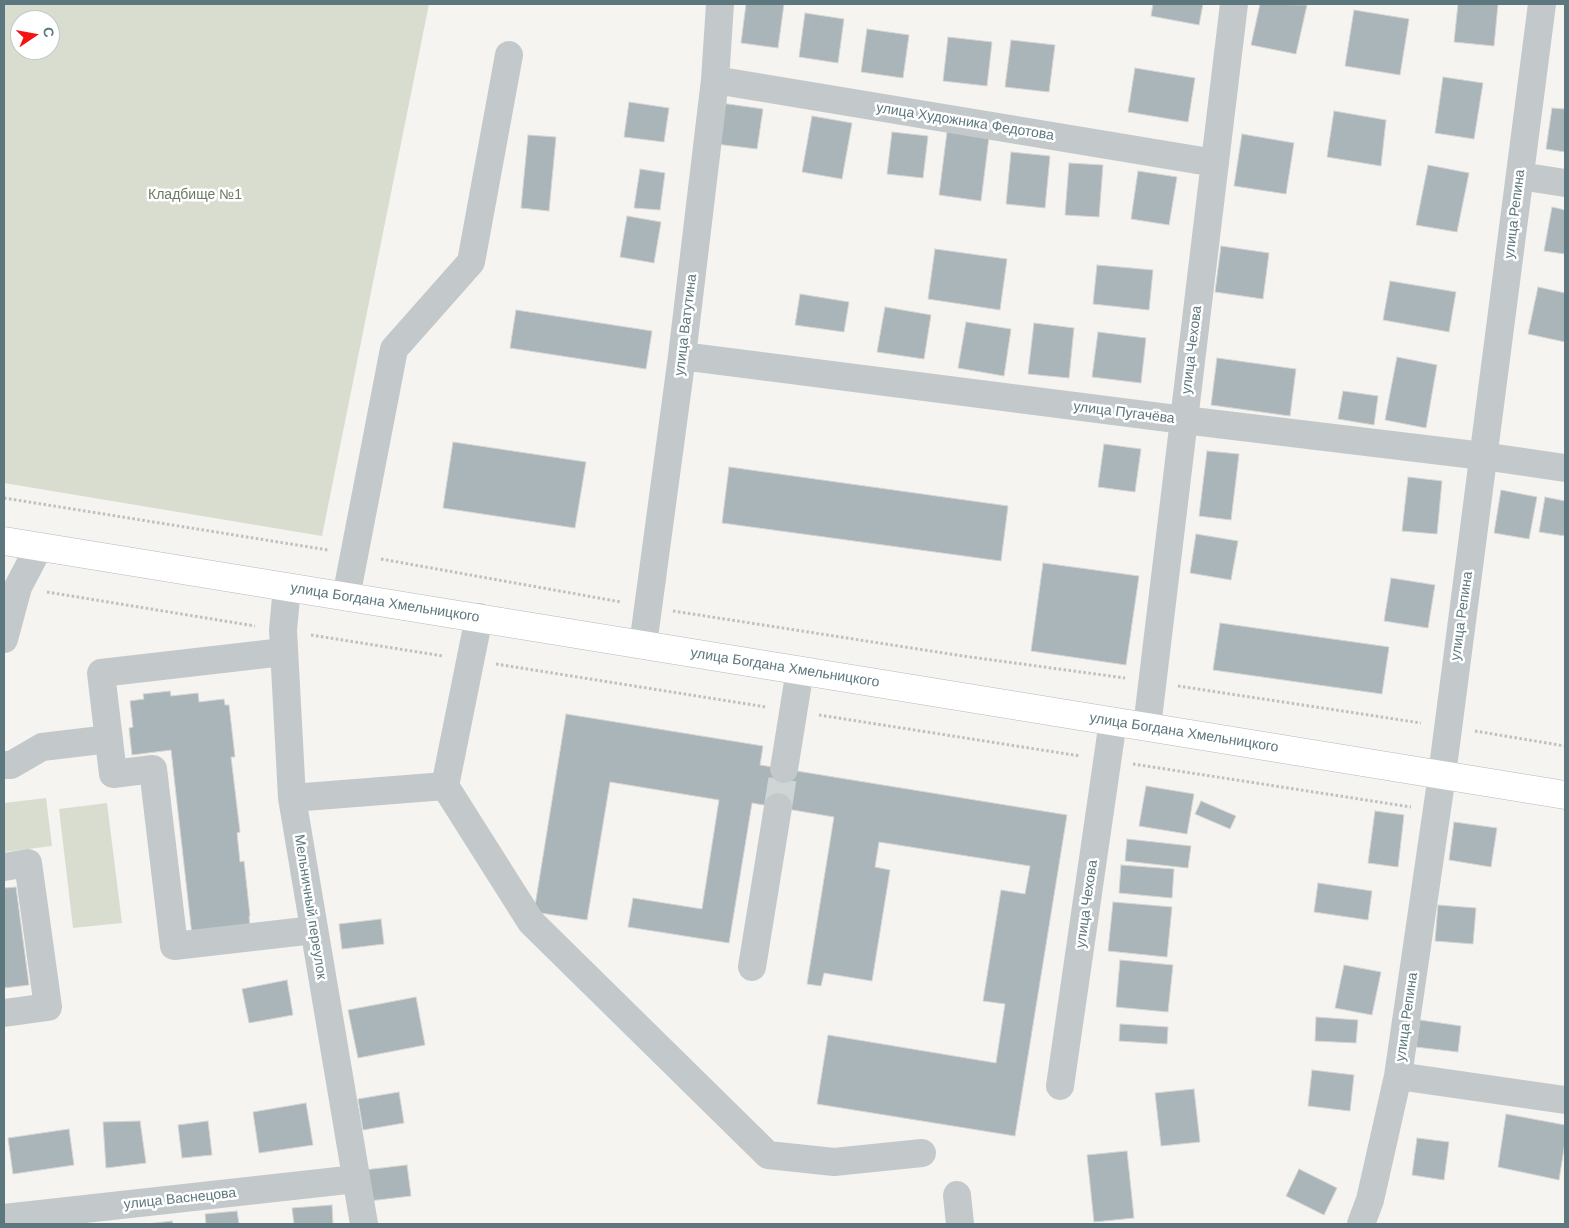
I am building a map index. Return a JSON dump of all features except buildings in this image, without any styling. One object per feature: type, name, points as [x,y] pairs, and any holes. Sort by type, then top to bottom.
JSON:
[{"type":"main road","name":"улица Богдана Хмельницкого","points":[[4,541],[1565,795]]},
{"type":"street","name":"улица Ватутина","points":[[643,645],[682,356],[715,80],[720,4]]},
{"type":"street","name":"улица Чехова","points":[[1147,727],[1234,4]]},
{"type":"street","name":"улица Репина","points":[[1361,1224],[1370,1200],[1398,1076],[1442,775],[1542,4]]},
{"type":"street","points":[[346,596],[394,349],[471,262],[509,55]]},
{"type":"street","name":"улица Художника Федотова","points":[[715,80],[1215,163]]},
{"type":"street","points":[[1520,176],[1565,183]]},
{"type":"street","name":"улица Пугачёва","points":[[682,356],[1483,456],[1565,468]]},
{"type":"street","points":[[4,639],[18,587],[39,547]]},
{"type":"street","name":"Мельничный переулок","points":[[287,587],[283,641],[292,798],[364,1224]]},
{"type":"street","points":[[479,618],[445,786],[530,922],[768,1155],[834,1162],[922,1153]]},
{"type":"street","points":[[283,641],[102,673],[113,774],[153,769],[174,946],[314,930]]},
{"type":"street","points":[[784,769],[800,670]]},
{"type":"street","name":"улица Чехова","points":[[1060,1086],[1113,721]]},
{"type":"street","points":[[4,765],[11,765],[42,747],[110,739]]},
{"type":"street","points":[[292,798],[445,786]]},
{"type":"street","points":[[752,967],[778,808]]},
{"type":"street","points":[[4,867],[28,863],[48,1007],[4,1014]]},
{"type":"street","points":[[1398,1076],[1565,1100]]},
{"type":"street","name":"улица Васнецова","points":[[4,1218],[356,1179]]},
{"type":"street","points":[[957,1194],[960,1224]]},
{"type":"path","points":[[4,498],[354,554],[649,607],[1565,746]]},
{"type":"path","points":[[18,587],[132,607],[283,641],[471,660],[1436,811]]},
{"type":"green space","name":"Кладбище №1","points":[[4,4],[429,4],[322,536],[4,483]]},
{"type":"green space","points":[[46,798],[52,846],[4,852],[4,803]]},
{"type":"green space","points":[[107,803],[122,923],[73,928],[59,809]]},
{"type":"tunnel","points":[[778,807],[784,769]]}]
